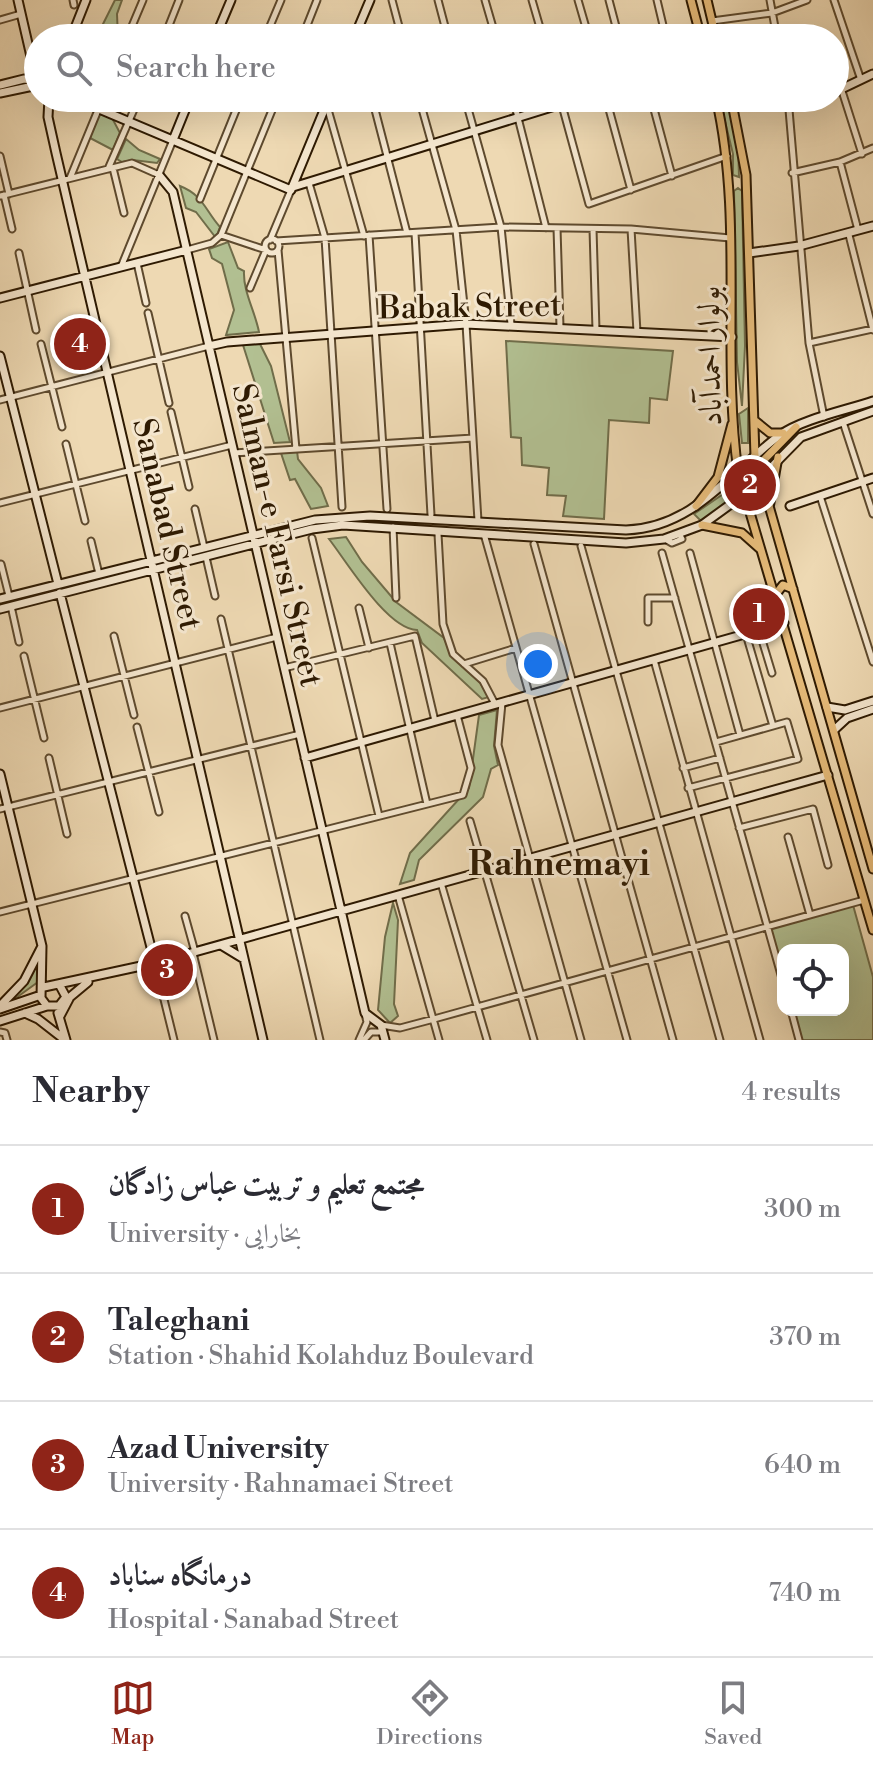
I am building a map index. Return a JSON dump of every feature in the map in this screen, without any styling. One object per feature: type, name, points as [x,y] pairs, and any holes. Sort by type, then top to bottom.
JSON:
[{"type":"main road","points":[[18,0],[24,24]]},
{"type":"main road","points":[[77,24],[86,0]]},
{"type":"main road","points":[[221,24],[231,0]]},
{"type":"main road","points":[[360,24],[370,0]]},
{"type":"main road","points":[[691,0],[697,24]]},
{"type":"main road","points":[[707,0],[713,24]]},
{"type":"main road","points":[[849,88],[873,74]]},
{"type":"main road","points":[[0,85],[24,79]]},
{"type":"main road","points":[[0,93],[24,87]]},
{"type":"main road","name":"Sanabad Street","points":[[48,112],[263,1040]]},
{"type":"main road","points":[[106,112],[292,189],[532,112]]},
{"type":"main road","points":[[173,140],[184,112]]},
{"type":"main road","points":[[292,189],[324,112]]},
{"type":"main road","name":"بولوار احمدآباد","points":[[719,112],[728,156],[730,191],[734,418],[738,472],[873,930]]},
{"type":"main road","name":"بولوار احمدآباد","points":[[734,112],[747,191],[755,457],[873,869]]},
{"type":"main road","name":"Salman-e Farsi Street","points":[[159,175],[173,192],[365,1013]]},
{"type":"main road","points":[[728,177],[735,180],[746,175]]},
{"type":"main road","points":[[730,191],[741,187],[747,191]]},
{"type":"main road","points":[[749,253],[799,246],[849,235],[873,226]]},
{"type":"main road","points":[[0,298],[187,250]]},
{"type":"main road","name":"Babak Street","points":[[209,346],[466,324],[732,337]]},
{"type":"main road","points":[[0,356],[155,963]]},
{"type":"main road","points":[[735,399],[743,408],[753,398]]},
{"type":"main road","points":[[0,609],[99,574],[206,557],[310,521],[342,517],[642,529],[685,514],[783,433],[873,401]]},
{"type":"main road","points":[[4,597],[59,589],[153,566],[204,547],[343,525],[626,543],[664,539],[698,527],[746,493],[801,437],[873,411]]},
{"type":"main road","points":[[696,506],[718,477],[734,418]]},
{"type":"main road","points":[[754,420],[770,433],[783,433]]},
{"type":"main road","points":[[796,427],[797,435],[801,437]]},
{"type":"main road","points":[[746,493],[757,467],[796,427]]},
{"type":"main road","points":[[769,514],[770,487],[778,457]]},
{"type":"main road","points":[[790,506],[873,478]]},
{"type":"main road","points":[[685,514],[694,516],[698,527]]},
{"type":"main road","points":[[698,527],[742,533],[761,550]]},
{"type":"main road","points":[[776,594],[783,585],[793,589]]},
{"type":"main road","points":[[305,758],[784,623]]},
{"type":"main road","points":[[834,730],[846,714],[873,701]]},
{"type":"main road","points":[[827,707],[846,714],[873,709]]},
{"type":"main road","points":[[0,774],[4,808],[34,904],[42,946],[42,991],[54,1010],[66,1040]]},
{"type":"main road","points":[[0,1007],[42,991],[51,983],[94,979],[155,963],[828,775]]},
{"type":"main road","points":[[220,945],[234,951],[245,961]]},
{"type":"main road","points":[[0,1007],[24,981],[42,946]]},
{"type":"main road","points":[[0,1021],[25,1013],[54,1010],[94,979]]},
{"type":"main road","points":[[54,1010],[66,997],[59,984]]},
{"type":"main road","points":[[25,1013],[66,1040]]},
{"type":"main road","points":[[365,1013],[383,1032]]},
{"type":"street","points":[[133,24],[143,0]]},
{"type":"street","points":[[170,24],[179,0]]},
{"type":"street","points":[[271,24],[281,0]]},
{"type":"street","points":[[308,24],[317,0]]},
{"type":"street","points":[[392,0],[398,24]]},
{"type":"street","points":[[438,0],[444,24]]},
{"type":"street","points":[[485,0],[492,24]]},
{"type":"street","points":[[532,0],[539,24]]},
{"type":"street","points":[[609,0],[615,24]]},
{"type":"street","points":[[657,0],[663,24]]},
{"type":"street","points":[[770,0],[774,24]]},
{"type":"street","points":[[712,21],[772,13],[807,0]]},
{"type":"street","points":[[834,0],[842,24]]},
{"type":"street","points":[[578,1],[585,24]]},
{"type":"street","points":[[0,20],[21,14]]},
{"type":"street","points":[[849,45],[861,81]]},
{"type":"street","points":[[849,106],[862,154]]},
{"type":"street","points":[[66,179],[98,112]]},
{"type":"street","points":[[124,213],[110,168],[134,112]]},
{"type":"street","points":[[200,199],[235,112]]},
{"type":"street","points":[[187,250],[212,243],[221,235],[272,112]]},
{"type":"street","points":[[331,112],[355,204],[367,236],[377,330],[387,509]]},
{"type":"street","points":[[376,112],[407,233]]},
{"type":"street","points":[[423,112],[456,230],[466,324],[478,521]]},
{"type":"street","points":[[469,112],[501,227],[511,324]]},
{"type":"street","points":[[517,112],[546,228]]},
{"type":"street","points":[[564,112],[589,204],[728,156]]},
{"type":"street","points":[[610,112],[631,190]]},
{"type":"street","points":[[655,112],[672,176]]},
{"type":"street","points":[[789,112],[809,343],[824,418]]},
{"type":"street","points":[[121,267],[173,140]]},
{"type":"street","points":[[792,174],[840,162],[873,148]]},
{"type":"street","points":[[0,156],[12,229]]},
{"type":"street","points":[[840,162],[859,231]]},
{"type":"street","points":[[4,195],[132,163],[159,175]]},
{"type":"street","points":[[309,182],[325,238],[342,507]]},
{"type":"street","points":[[250,288],[273,240],[292,189]]},
{"type":"street","points":[[273,240],[501,227],[631,229],[730,238]]},
{"type":"street","points":[[557,228],[560,327]]},
{"type":"street","points":[[593,229],[596,330]]},
{"type":"street","points":[[631,229],[637,332]]},
{"type":"street","points":[[415,233],[431,515]]},
{"type":"street","points":[[221,235],[271,253],[278,250]]},
{"type":"street","points":[[809,343],[873,329],[849,235]]},
{"type":"street","points":[[273,240],[278,250],[296,449]]},
{"type":"street","points":[[19,253],[36,330]]},
{"type":"street","points":[[137,263],[146,303]]},
{"type":"street","points":[[148,313],[169,403]]},
{"type":"street","points":[[41,344],[62,427]]},
{"type":"street","points":[[0,400],[209,346]]},
{"type":"street","points":[[171,412],[189,487]]},
{"type":"street","points":[[843,422],[873,514]]},
{"type":"street","points":[[0,503],[182,457],[233,449],[296,449],[473,438]]},
{"type":"street","points":[[66,444],[85,521]]},
{"type":"street","points":[[820,496],[873,662]]},
{"type":"street","points":[[195,509],[204,547]]},
{"type":"street","points":[[393,526],[396,598]]},
{"type":"street","points":[[483,533],[627,1040]]},
{"type":"street","points":[[438,534],[443,624],[453,654],[483,681],[499,703],[498,745],[581,1040]]},
{"type":"street","points":[[312,538],[379,816]]},
{"type":"street","points":[[91,541],[99,574]]},
{"type":"street","points":[[534,544],[673,1040]]},
{"type":"street","points":[[581,546],[720,1040]]},
{"type":"street","points":[[662,553],[777,961]]},
{"type":"street","points":[[690,553],[740,735]]},
{"type":"street","points":[[206,557],[215,596]]},
{"type":"street","points":[[1,564],[4,597]]},
{"type":"street","points":[[648,622],[648,598],[675,598]]},
{"type":"street","points":[[11,606],[19,642]]},
{"type":"street","points":[[359,608],[369,648]]},
{"type":"street","points":[[221,619],[320,1040]]},
{"type":"street","points":[[759,630],[772,673]]},
{"type":"street","points":[[746,634],[773,726]]},
{"type":"street","points":[[114,636],[134,715]]},
{"type":"street","points":[[284,668],[415,636],[435,721]]},
{"type":"street","points":[[0,708],[277,637]]},
{"type":"street","points":[[390,643],[427,804]]},
{"type":"street","points":[[464,664],[516,648]]},
{"type":"street","points":[[24,656],[44,738]]},
{"type":"street","points":[[653,659],[760,1040]]},
{"type":"street","points":[[0,912],[463,795],[471,768],[457,715]]},
{"type":"street","points":[[688,788],[798,759],[787,722],[716,742]]},
{"type":"street","points":[[137,727],[159,812]]},
{"type":"street","points":[[4,808],[300,734]]},
{"type":"street","points":[[49,758],[67,834]]},
{"type":"street","points":[[683,768],[720,758]]},
{"type":"street","points":[[739,828],[813,809],[828,865]]},
{"type":"street","points":[[470,821],[534,1040]]},
{"type":"street","points":[[788,837],[810,915]]},
{"type":"street","points":[[441,883],[487,1040]]},
{"type":"street","points":[[398,895],[439,1040]]},
{"type":"street","points":[[362,1040],[371,1032],[383,1032],[434,1019],[864,900]]},
{"type":"street","points":[[185,916],[214,1040]]},
{"type":"street","points":[[155,963],[174,1040]]},
{"type":"street","points":[[362,1040],[367,1022],[365,1013]]},
{"type":"street","points":[[793,1016],[799,1040]]},
{"type":"green space","points":[[115,0],[122,0],[117,24],[103,24]]},
{"type":"green space","points":[[723,112],[730,112],[738,145],[739,177],[733,175],[733,154]]},
{"type":"green space","points":[[98,115],[111,116],[120,133],[113,150],[90,138]]},
{"type":"green space","points":[[126,139],[139,150],[160,159],[157,163],[122,162],[117,159]]},
{"type":"green space","points":[[180,186],[199,198],[220,227],[216,238],[196,212],[186,208]]},
{"type":"green space","points":[[738,188],[742,191],[745,346],[742,406],[737,362],[734,191]]},
{"type":"green space","points":[[228,242],[238,268],[244,271],[245,286],[259,332],[226,335],[234,310],[222,264],[212,258],[209,249]]},
{"type":"green space","points":[[506,341],[673,351],[667,400],[650,398],[649,423],[609,420],[604,519],[563,516],[566,496],[547,495],[549,468],[522,465],[521,438],[511,437]]},
{"type":"green space","points":[[260,344],[271,366],[290,442],[274,443],[243,345]]},
{"type":"green space","points":[[748,408],[748,443],[742,443],[739,414]]},
{"type":"green space","points":[[297,451],[298,459],[321,488],[328,506],[311,509],[295,479],[290,480],[281,453]]},
{"type":"green space","points":[[732,488],[734,498],[701,521],[694,514]]},
{"type":"green space","points":[[346,537],[362,562],[396,602],[444,638],[452,656],[479,681],[489,697],[482,699],[422,643],[417,630],[405,627],[381,607],[329,539]]},
{"type":"green space","points":[[497,710],[494,746],[498,765],[491,769],[483,797],[419,860],[414,880],[400,884],[410,853],[469,788],[479,715]]},
{"type":"green space","points":[[393,903],[398,920],[394,1004],[398,1016],[390,1023],[378,1010],[385,937]]},
{"type":"green space","points":[[853,905],[873,977],[873,1040],[802,1040],[795,1016],[849,1016],[849,944],[777,944],[777,955],[770,931],[773,927]]},
{"type":"green space","points":[[42,958],[38,982],[9,1003]]},
{"type":"place","name":"درمانگاه سناباد","points":[[80,344]]},
{"type":"place","name":"Taleghani","points":[[750,485]]},
{"type":"place","name":"مجتمع تعلیم و تربیت عباس زادگان","points":[[759,614]]},
{"type":"place","name":"Azad University","points":[[167,970]]},
{"type":"district","name":"Rahnemayi","points":[[559,863]]}]
